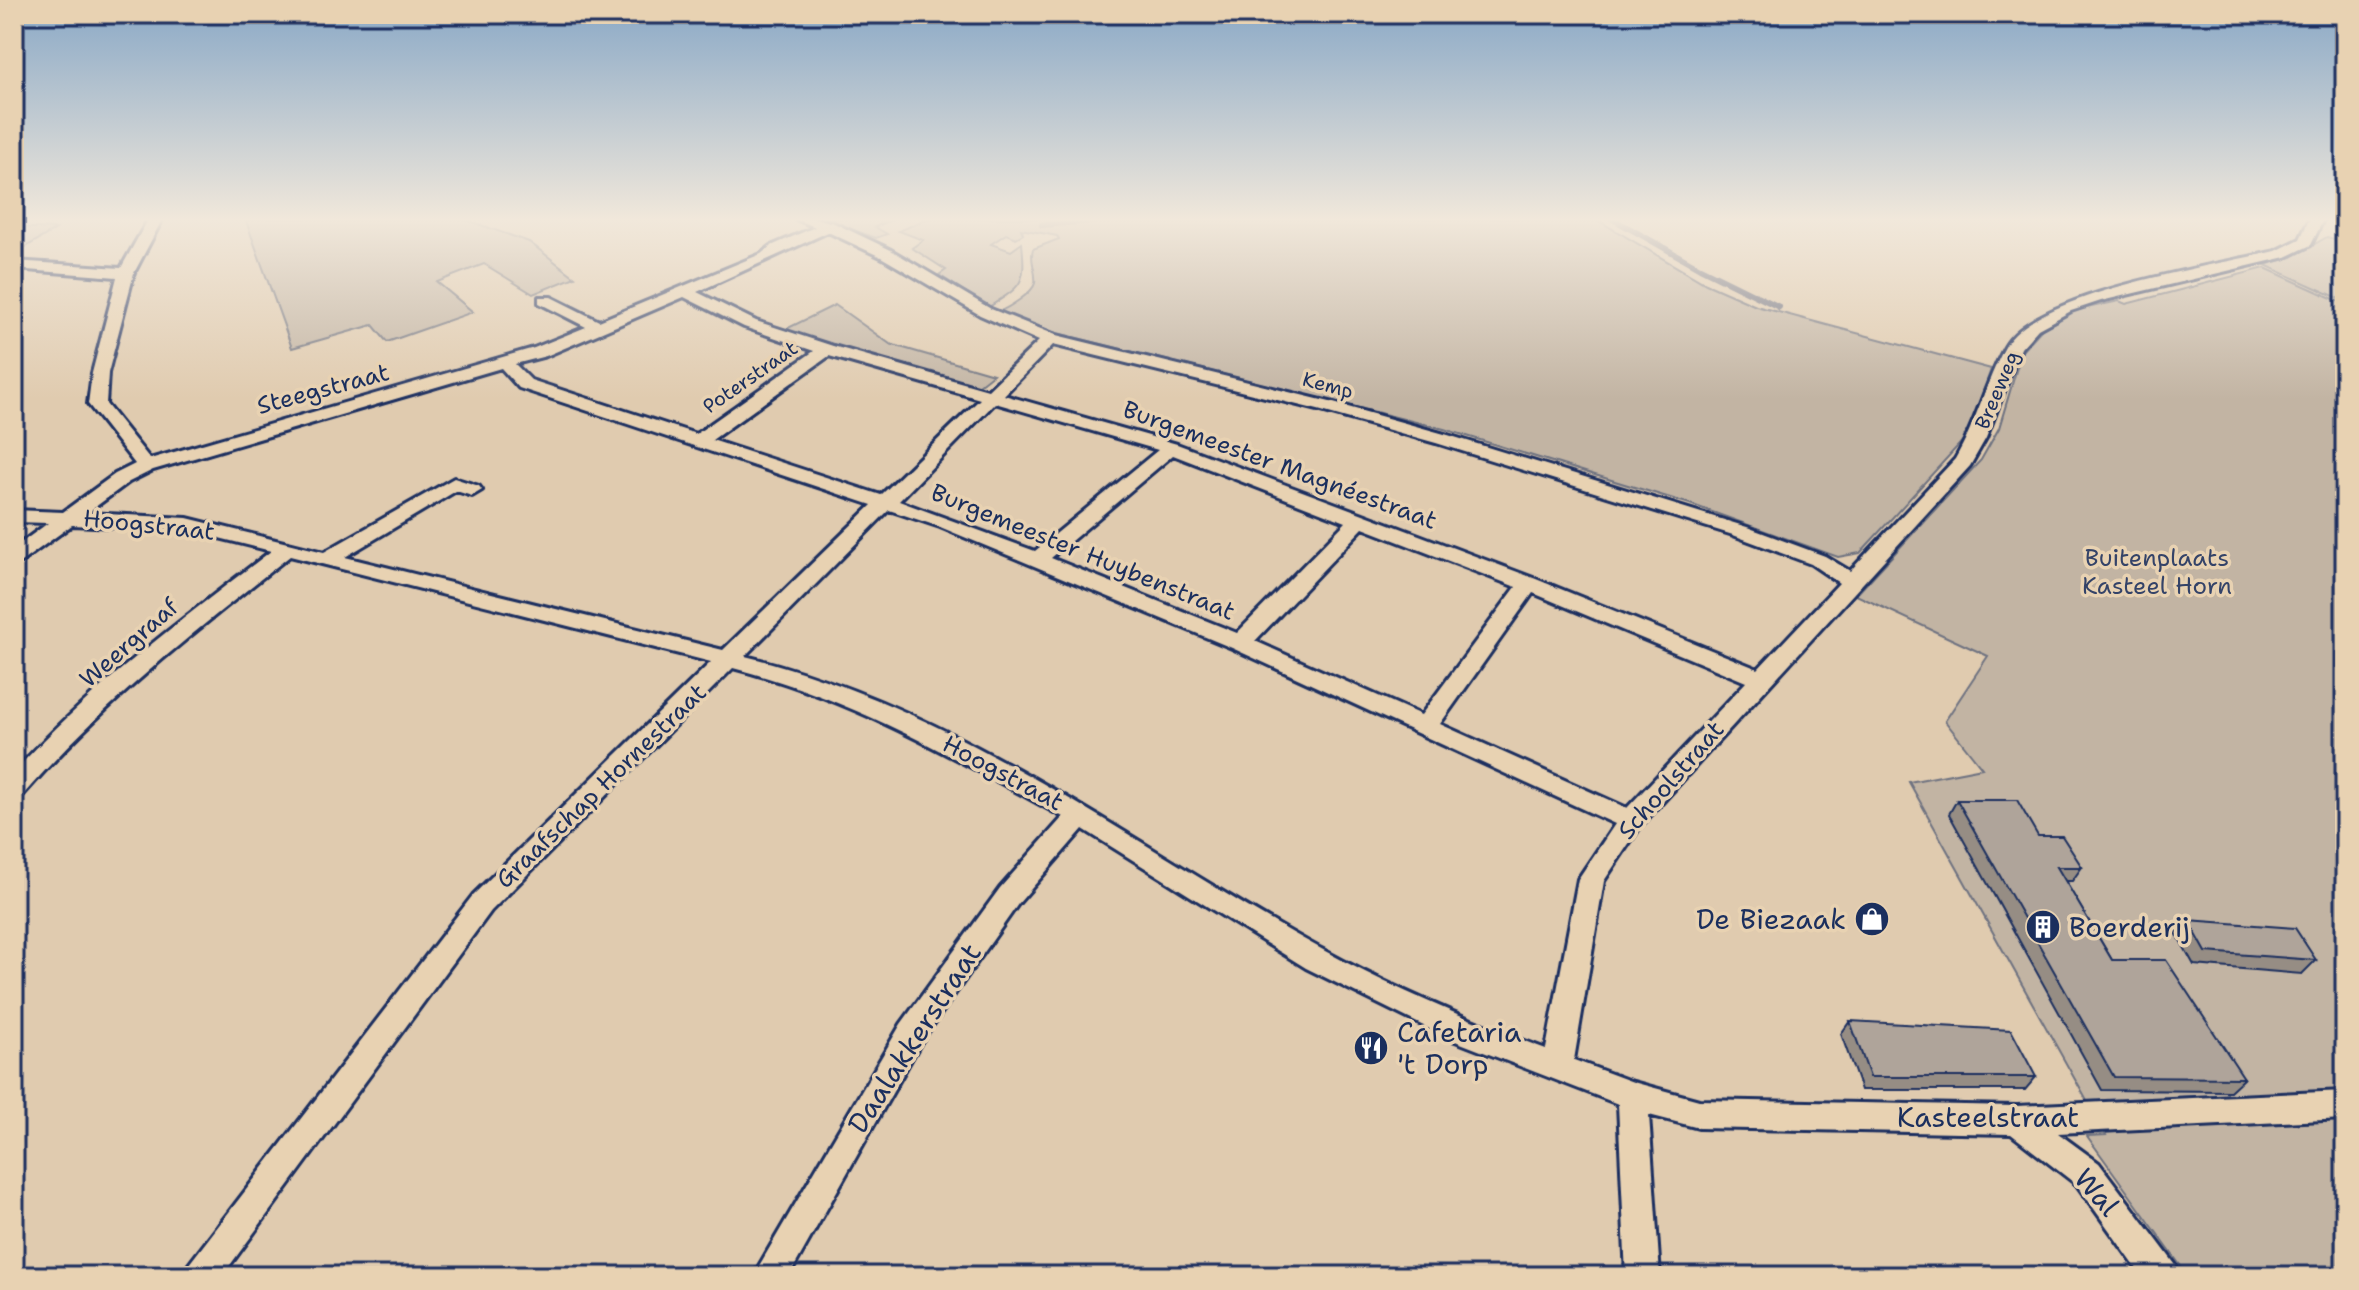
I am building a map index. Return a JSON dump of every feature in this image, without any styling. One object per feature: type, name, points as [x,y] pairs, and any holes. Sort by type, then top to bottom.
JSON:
[{"type":"street","points":[[125,278],[100,373],[97,404],[146,466]]},
{"type":"street","name":"Steegstraat","points":[[14,558],[122,478],[146,466],[259,431],[506,363],[714,278]]},
{"type":"street","name":"Kemp","points":[[932,278],[997,318],[1050,339],[1324,406],[1442,439],[1740,531],[1818,560],[1852,582]]},
{"type":"street","name":"Breeweg","points":[[1852,582],[1963,462],[1977,438],[2013,347],[2032,326],[2065,308],[2179,278]]},
{"type":"street","name":"Burgemeester Magnéestraat","points":[[683,291],[750,324],[827,350],[1171,448],[1529,584],[1761,679]]},
{"type":"street","points":[[545,300],[598,327]]},
{"type":"street","name":"Graafschap Hornestraat","points":[[201,1276],[482,903],[1050,339]]},
{"type":"street","name":"Poterstraat","points":[[698,441],[827,350]]},
{"type":"street","name":"Burgemeester Huybenstraat","points":[[506,363],[525,384],[947,523],[1038,559],[1240,643],[1631,820]]},
{"type":"street","points":[[1038,559],[1171,448]]},
{"type":"street","points":[[329,558],[454,484],[472,490]]},
{"type":"street","name":"Hoogstraat","points":[[14,516],[187,524],[780,672],[876,709],[963,751],[1080,815],[1316,960],[1460,1030],[1633,1096]]},
{"type":"street","points":[[1240,643],[1359,520]]},
{"type":"street","name":"Weergraaf","points":[[14,788],[34,764],[134,672],[288,548]]},
{"type":"street","name":"Schoolstraat","points":[[1558,1066],[1591,879],[1631,820],[1852,582]]},
{"type":"street","points":[[1426,726],[1529,584]]},
{"type":"street","name":"Daalakkerstraat","points":[[770,1276],[911,1033],[1009,896],[1080,815]]},
{"type":"street","points":[[1633,1096],[1643,1276]]},
{"type":"street","name":"Kasteelstraat","points":[[1633,1096],[1699,1114],[2017,1120],[2345,1105]]},
{"type":"street","name":"Wal","points":[[2017,1120],[2088,1174],[2163,1276]]},
{"type":"green space","points":[[267,278],[447,278],[437,282],[473,312],[387,342],[373,325],[292,348]]},
{"type":"green space","points":[[507,278],[572,278],[533,294]]},
{"type":"green space","points":[[944,278],[1021,278],[1015,288],[989,307]]},
{"type":"green space","points":[[1696,278],[1756,306],[1991,369],[1968,435],[1860,553],[1838,557],[1690,504],[1444,429],[1045,330],[998,312],[1020,300],[1033,287],[1035,279]]},
{"type":"green space","name":"Buitenplaats Kasteel Horn","points":[[2226,278],[2288,278],[2345,304],[2345,1276],[2188,1276],[2087,1136],[2106,1135],[1909,782],[1982,768],[1945,721],[1988,656],[1856,595],[1981,460],[1999,428],[2022,351],[2042,329],[2073,311],[2119,301],[2126,304]]},
{"type":"green space","points":[[2294,278],[2345,278],[2345,301]]},
{"type":"green space","points":[[835,305],[890,344],[993,374],[974,389],[784,330]]},
{"type":"building","name":"Boerderij","points":[[1957,800],[2017,800],[2038,836],[2062,836],[2082,867],[2057,867],[2112,960],[2166,960],[2244,1078],[2114,1077]]},
{"type":"building","points":[[2188,920],[2295,928],[2316,960],[2206,952]]},
{"type":"building","points":[[1850,1021],[2011,1030],[2036,1077],[1870,1077]]},
{"type":"waterway","points":[[1721,278],[1779,307]]},
{"type":"place","name":"De Biezaak","points":[[1872,919]]},
{"type":"place","name":"Boerderij","points":[[2043,927]]},
{"type":"place","name":"Cafetaria 't Dorp","points":[[1371,1048]]}]
